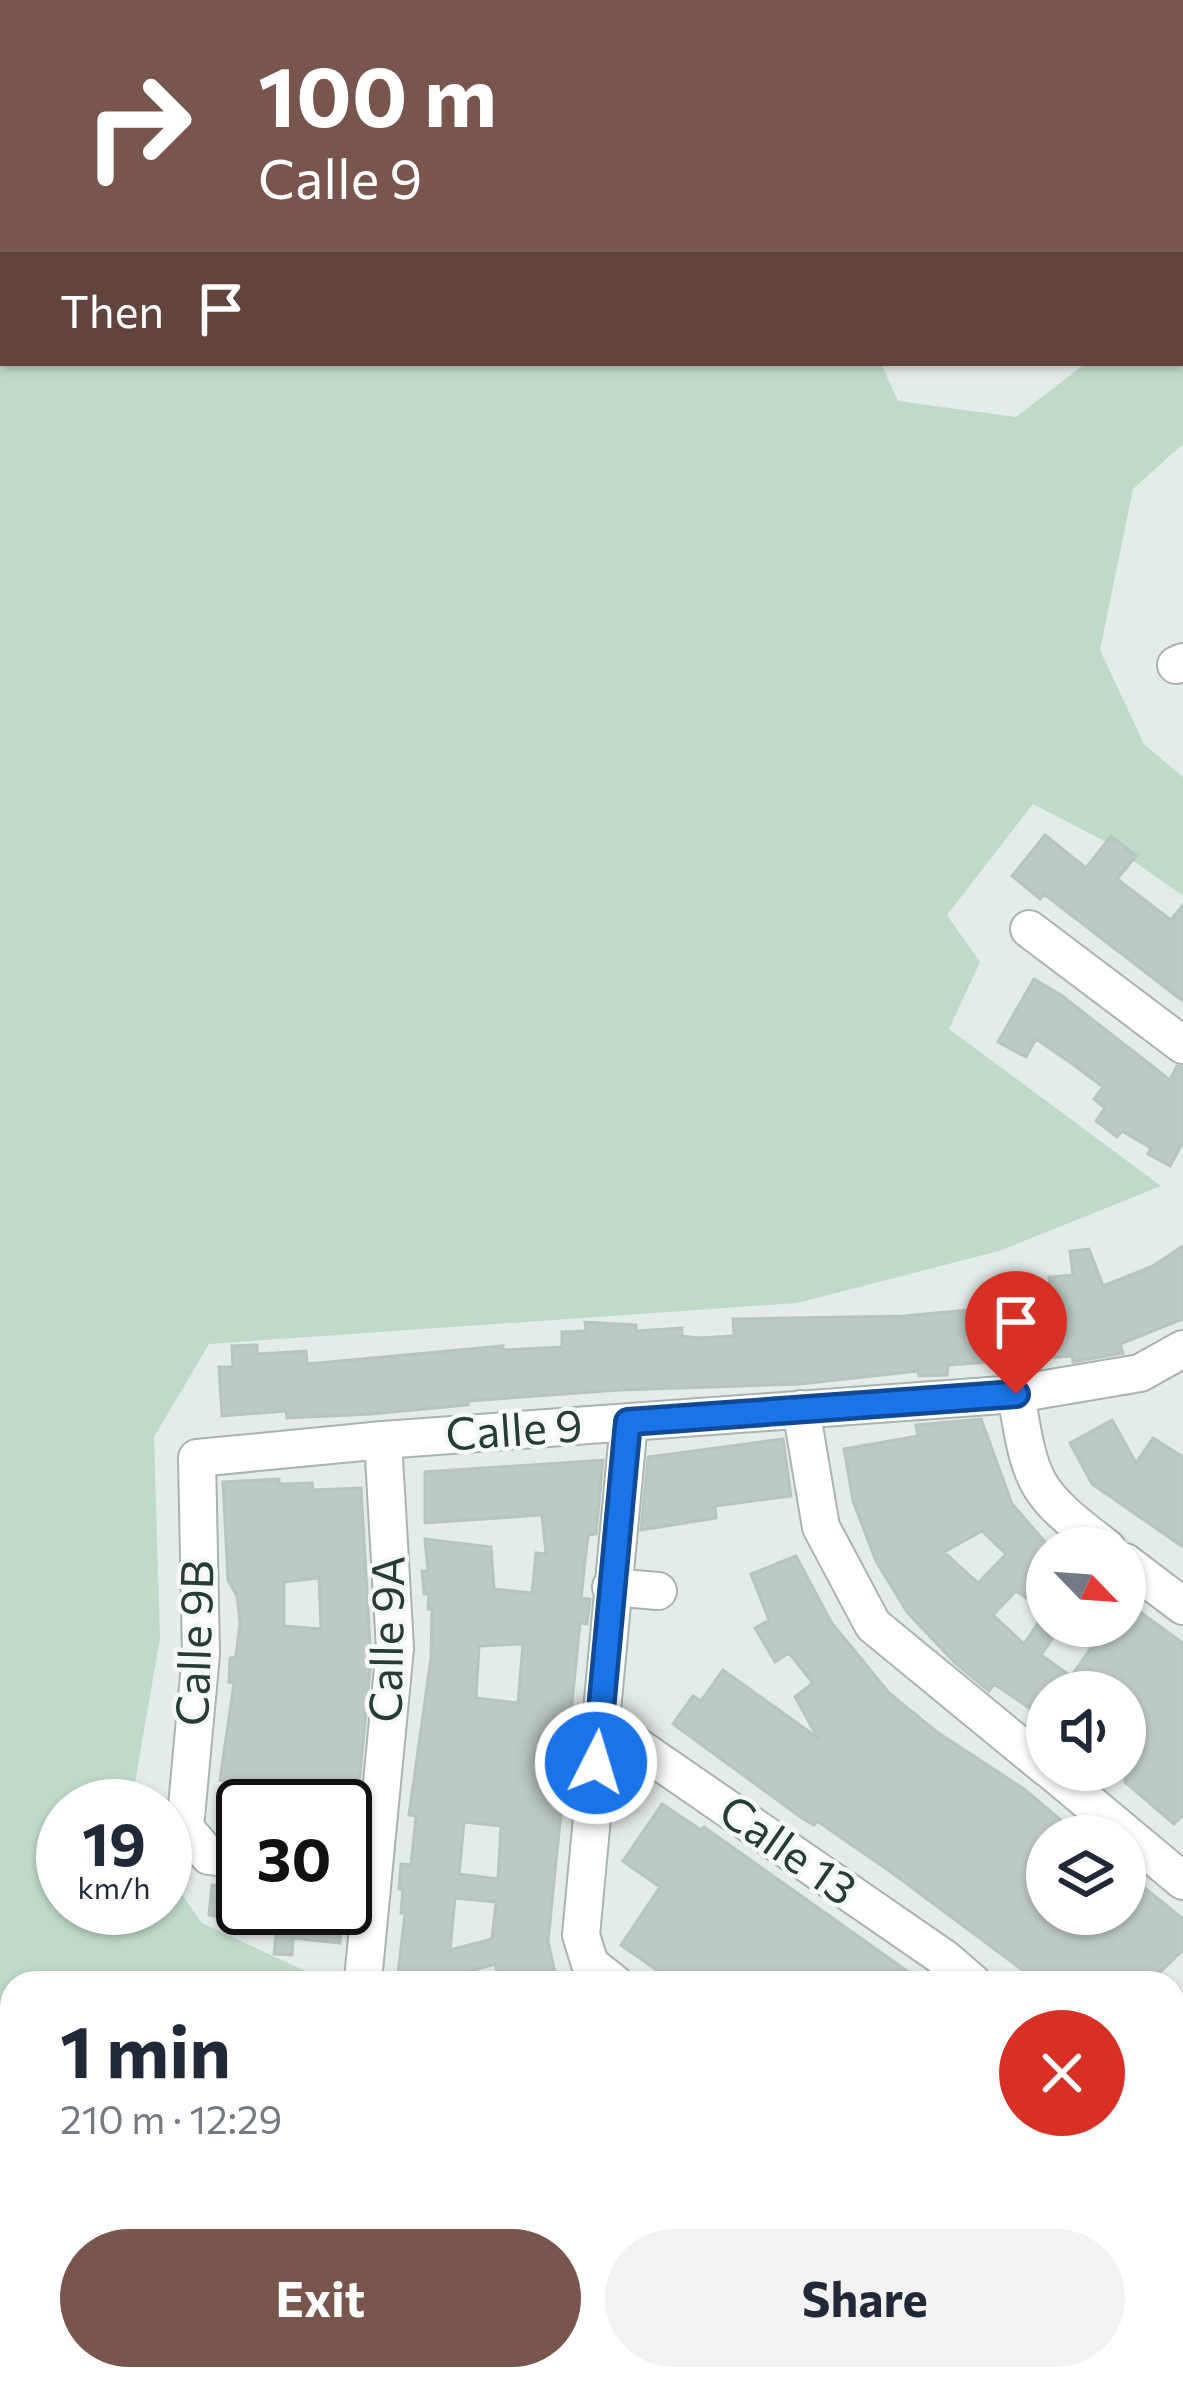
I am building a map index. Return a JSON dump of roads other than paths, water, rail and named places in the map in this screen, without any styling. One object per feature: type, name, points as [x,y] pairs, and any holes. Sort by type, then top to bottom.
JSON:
[{"type":"street","points":[[1029,929],[1183,1046]]},
{"type":"street","name":"Calle 9","points":[[197,1458],[1016,1394],[1140,1373],[1183,1349]]},
{"type":"street","points":[[1016,1394],[1028,1466],[1052,1507],[1079,1527]]},
{"type":"street","points":[[801,1409],[821,1527],[873,1625],[1026,1751]]},
{"type":"street","points":[[599,1971],[590,1964],[581,1935],[628,1422]]},
{"type":"street","name":"Calle 9A","points":[[372,1793],[395,1648],[383,1440]]},
{"type":"street","name":"Calle 9B","points":[[197,1458],[201,1654],[185,1828],[208,1856],[216,1857]]},
{"type":"street","points":[[1146,1578],[1183,1606]]},
{"type":"street","points":[[611,1587],[658,1591]]},
{"type":"street","name":"Calle 13","points":[[599,1720],[959,1971]]},
{"type":"street","points":[[1075,1791],[1183,1881]]},
{"type":"street","name":"Calle 9A","points":[[361,1935],[363,1971]]}]
